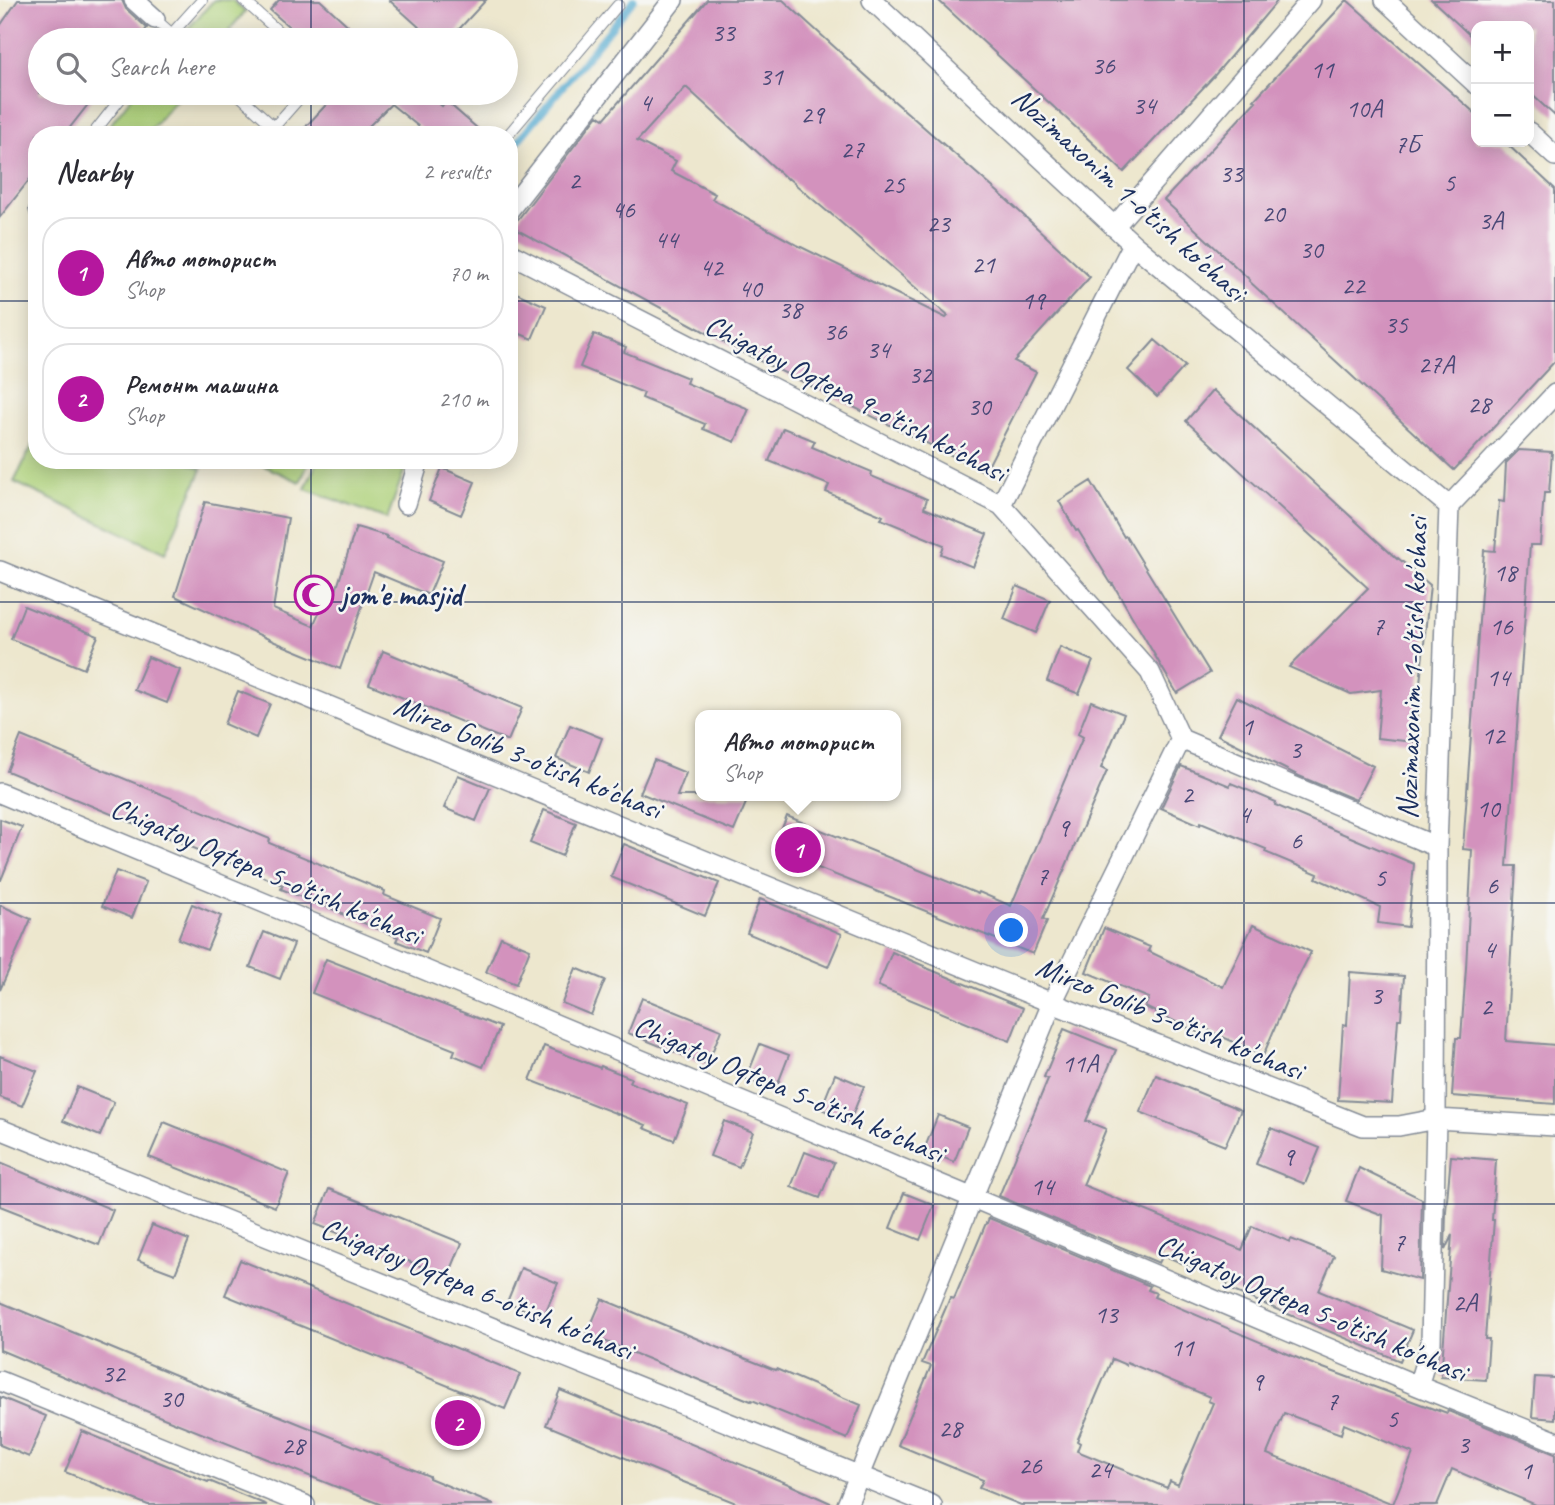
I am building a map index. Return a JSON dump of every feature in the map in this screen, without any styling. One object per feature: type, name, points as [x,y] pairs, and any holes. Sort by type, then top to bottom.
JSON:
[{"type":"street","points":[[134,0],[155,19]]},
{"type":"street","points":[[518,198],[673,0]]},
{"type":"street","name":"Nozimaxonim 1-o'tish ko'chasi","points":[[872,0],[1133,244],[1449,506],[1437,848],[1436,1119],[1431,1343],[1418,1386]]},
{"type":"street","points":[[1114,227],[1311,0]]},
{"type":"street","points":[[1385,0],[1471,79]]},
{"type":"street","points":[[1534,137],[1555,156]]},
{"type":"street","points":[[1001,505],[1133,244]]},
{"type":"street","name":"Chigatoy Oqtepa 9-o'tish ko'chasi","points":[[518,258],[1001,505],[1150,672],[1181,739]]},
{"type":"street","points":[[1449,506],[1555,394]]},
{"type":"street","points":[[406,504],[416,469]]},
{"type":"street","name":"Mirzo Golib 3-o'tish ko'chasi","points":[[0,571],[1052,1003],[1363,1126],[1399,1126],[1436,1119],[1555,1126]]},
{"type":"street","points":[[847,1505],[1052,1003],[1181,739],[1437,848]]},
{"type":"street","name":"Chigatoy Oqtepa 5-o'tish ko'chasi","points":[[0,793],[1555,1441]]},
{"type":"street","name":"Chigatoy Oqtepa 6-o'tish ko'chasi","points":[[0,1129],[932,1505]]},
{"type":"street","points":[[0,1381],[305,1505]]},
{"type":"lane","points":[[180,28],[202,0]]},
{"type":"lane","points":[[243,0],[274,28]]},
{"type":"lane","points":[[516,126],[618,5]]},
{"type":"lane","points":[[155,19],[163,28]]},
{"type":"lane","points":[[99,126],[116,105]]},
{"type":"lane","points":[[250,105],[273,126]]},
{"type":"lane","points":[[275,126],[293,105]]},
{"type":"green space","points":[[214,0],[232,0],[245,12],[231,28],[188,28]]},
{"type":"green space","points":[[126,105],[172,105],[154,126],[109,126]]},
{"type":"green space","points":[[28,454],[28,469],[202,469],[165,553],[14,482]]},
{"type":"green space","points":[[271,469],[306,469],[300,482]]},
{"type":"green space","points":[[314,469],[405,469],[387,519],[305,489]]},
{"type":"building","points":[[18,0],[122,0],[126,9],[147,28],[28,28],[28,105],[88,105],[71,126],[28,126],[28,181],[0,217],[0,26]]},
{"type":"building","points":[[279,0],[320,0],[351,28],[290,28],[270,10]]},
{"type":"building","points":[[389,0],[486,0],[460,28],[419,27]]},
{"type":"building","points":[[707,0],[783,0],[1007,200],[1090,277],[1014,361],[1036,372],[985,472],[744,353],[518,230],[518,219],[598,115],[604,119]],"holes":[[[686,87],[830,213],[948,316],[946,318],[797,245],[712,199],[715,194],[671,171],[676,161],[637,141]]]},
{"type":"building","points":[[938,0],[1278,0],[1214,76],[1124,172]]},
{"type":"building","points":[[1347,0],[1471,110],[1471,147],[1510,147],[1555,189],[1555,361],[1454,470],[1164,200],[1256,101],[1254,100]]},
{"type":"building","points":[[1432,0],[1555,0],[1555,116],[1534,97],[1534,21],[1471,21],[1471,36]]},
{"type":"building","points":[[326,105],[390,105],[369,126],[306,126]]},
{"type":"building","points":[[392,105],[451,105],[475,126],[418,126]]},
{"type":"building","points":[[518,294],[546,306],[532,339],[518,333]]},
{"type":"building","points":[[594,334],[626,347],[624,352],[688,378],[686,383],[749,409],[735,442],[703,429],[705,424],[642,398],[644,393],[580,367]]},
{"type":"building","points":[[1155,340],[1185,366],[1157,397],[1128,370]]},
{"type":"building","points":[[1213,390],[1397,559],[1430,585],[1414,742],[1377,738],[1381,690],[1351,694],[1289,667],[1368,588],[1186,421]]},
{"type":"building","points":[[783,428],[815,441],[812,447],[872,472],[871,476],[927,499],[924,508],[987,534],[973,567],[941,554],[944,545],[826,492],[829,485],[769,461]]},
{"type":"building","points":[[1519,450],[1552,452],[1549,493],[1544,493],[1540,545],[1530,545],[1507,866],[1516,866],[1506,1041],[1555,1045],[1555,1104],[1452,1096],[1456,1038],[1461,1038],[1466,968],[1472,850],[1463,849],[1484,550],[1495,551],[1499,501],[1504,502],[1506,463]]},
{"type":"building","points":[[442,469],[475,482],[461,515],[429,501]]},
{"type":"building","points":[[1091,481],[1210,673],[1177,693],[1113,584],[1078,530],[1076,531],[1059,501]]},
{"type":"building","points":[[205,502],[288,518],[273,609],[313,626],[329,590],[335,594],[356,527],[387,536],[443,561],[429,595],[374,572],[340,669],[175,596]]},
{"type":"building","points":[[1017,586],[1050,600],[1036,633],[1004,619]]},
{"type":"building","points":[[24,606],[98,636],[84,669],[11,639]]},
{"type":"building","points":[[1060,647],[1093,661],[1079,694],[1047,681]]},
{"type":"building","points":[[383,651],[522,708],[508,741],[369,684]]},
{"type":"building","points":[[148,657],[180,670],[167,703],[134,690]]},
{"type":"building","points":[[238,691],[270,704],[256,738],[224,724]]},
{"type":"building","points":[[1237,697],[1373,766],[1356,800],[1299,776],[1218,735]]},
{"type":"building","points":[[1091,701],[1124,714],[1101,768],[1107,771],[1043,919],[1047,921],[1033,954],[773,850],[787,816],[1011,906],[1083,737],[1078,734]]},
{"type":"building","points":[[570,725],[602,738],[589,772],[556,758]]},
{"type":"building","points":[[21,736],[270,839],[269,843],[385,891],[384,895],[440,918],[426,953],[396,941],[398,937],[281,889],[283,885],[7,771]]},
{"type":"building","points":[[654,760],[686,773],[677,796],[695,796],[695,801],[747,801],[734,831],[640,793]]},
{"type":"building","points":[[1181,766],[1230,786],[1231,783],[1276,802],[1275,805],[1414,864],[1408,927],[1378,923],[1380,907],[1316,878],[1318,874],[1265,852],[1266,849],[1161,808]]},
{"type":"building","points":[[458,775],[490,788],[476,821],[444,808]]},
{"type":"building","points":[[544,810],[576,823],[562,856],[530,843]]},
{"type":"building","points":[[0,819],[22,827],[1,880],[0,880]]},
{"type":"building","points":[[624,844],[719,883],[705,916],[611,877]]},
{"type":"building","points":[[116,871],[146,882],[132,918],[102,906]]},
{"type":"building","points":[[760,899],[842,934],[828,967],[747,933]]},
{"type":"building","points":[[192,904],[221,916],[207,950],[178,939]]},
{"type":"building","points":[[0,905],[31,919],[0,990]]},
{"type":"building","points":[[1253,925],[1311,952],[1263,1056],[1204,1028],[1201,1034],[1145,1007],[1149,998],[1086,972],[1104,928],[1150,947],[1148,951],[1223,987]]},
{"type":"building","points":[[264,932],[294,944],[280,979],[250,967]]},
{"type":"building","points":[[501,937],[530,949],[516,984],[486,972]]},
{"type":"building","points":[[892,952],[1023,1008],[1010,1041],[878,986]]},
{"type":"building","points":[[326,959],[500,1027],[483,1067],[453,1055],[455,1050],[312,993]]},
{"type":"building","points":[[576,968],[605,980],[591,1015],[562,1003]]},
{"type":"building","points":[[1350,972],[1404,976],[1392,1103],[1338,1100],[1343,1024],[1347,1025]]},
{"type":"building","points":[[642,998],[721,1030],[707,1065],[628,1033]]},
{"type":"building","points":[[1064,1029],[1116,1050],[1086,1121],[1106,1129],[1083,1185],[1242,1250],[1252,1226],[1334,1256],[1319,1291],[1413,1330],[1400,1361],[1226,1288],[1228,1283],[1163,1255],[1159,1263],[999,1196],[1048,1079],[1044,1077]]},
{"type":"building","points":[[760,1044],[789,1055],[775,1091],[746,1079]]},
{"type":"building","points":[[544,1046],[631,1078],[629,1082],[688,1105],[674,1140],[644,1128],[646,1125],[530,1080]]},
{"type":"building","points":[[0,1056],[37,1071],[22,1106],[0,1097]]},
{"type":"building","points":[[835,1074],[864,1086],[850,1121],[821,1109]]},
{"type":"building","points":[[1156,1075],[1241,1110],[1225,1146],[1140,1112]]},
{"type":"building","points":[[77,1087],[114,1102],[100,1136],[63,1121]]},
{"type":"building","points":[[938,1115],[968,1127],[954,1162],[924,1150]]},
{"type":"building","points":[[724,1121],[753,1132],[739,1167],[710,1156]]},
{"type":"building","points":[[164,1122],[289,1173],[275,1207],[149,1157]]},
{"type":"building","points":[[1271,1128],[1320,1148],[1305,1184],[1256,1164]]},
{"type":"building","points":[[805,1152],[834,1163],[820,1198],[791,1187]]},
{"type":"building","points":[[1451,1156],[1496,1160],[1485,1339],[1489,1339],[1486,1380],[1441,1377],[1452,1235],[1445,1250]]},
{"type":"building","points":[[0,1163],[113,1210],[99,1245],[0,1206]]},
{"type":"building","points":[[1359,1168],[1422,1199],[1420,1280],[1381,1269],[1383,1215],[1346,1201]]},
{"type":"building","points":[[329,1189],[462,1243],[448,1277],[315,1224]]},
{"type":"building","points":[[904,1193],[934,1205],[920,1240],[890,1228]]},
{"type":"building","points":[[989,1218],[1150,1286],[1148,1290],[1156,1293],[1154,1297],[1307,1362],[1439,1411],[1448,1411],[1555,1454],[1555,1505],[1536,1505],[1452,1469],[1437,1505],[1021,1505],[979,1488],[983,1480],[898,1445],[931,1366],[922,1363]],"holes":[[[1112,1359],[1126,1365],[1127,1362],[1210,1397],[1208,1401],[1213,1403],[1178,1485],[1170,1481],[1167,1488],[1077,1451],[1080,1443],[1077,1441]],[[1284,1413],[1341,1434],[1344,1424],[1413,1453],[1393,1504],[1267,1454]]]},
{"type":"building","points":[[152,1225],[189,1240],[175,1274],[138,1260]]},
{"type":"building","points":[[240,1260],[520,1374],[505,1409],[225,1295]]},
{"type":"building","points":[[521,1268],[558,1283],[543,1318],[507,1302]]},
{"type":"building","points":[[602,1299],[861,1405],[847,1439],[587,1334]]},
{"type":"building","points":[[0,1302],[429,1476],[494,1505],[382,1505],[141,1409],[0,1350]]},
{"type":"building","points":[[1535,1377],[1555,1378],[1555,1419],[1532,1417]]},
{"type":"building","points":[[560,1390],[835,1505],[741,1505],[546,1425]]},
{"type":"building","points":[[0,1397],[46,1416],[29,1457],[0,1445]]},
{"type":"building","points":[[82,1431],[267,1505],[148,1505],[65,1472]]},
{"type":"waterway","points":[[518,141],[634,0]]},
{"type":"place","name":"jom'e masjid","points":[[314,595]]},
{"type":"place","name":"Авто моторист","points":[[798,850]]},
{"type":"place","name":"Ремонт машина","points":[[458,1423]]}]
